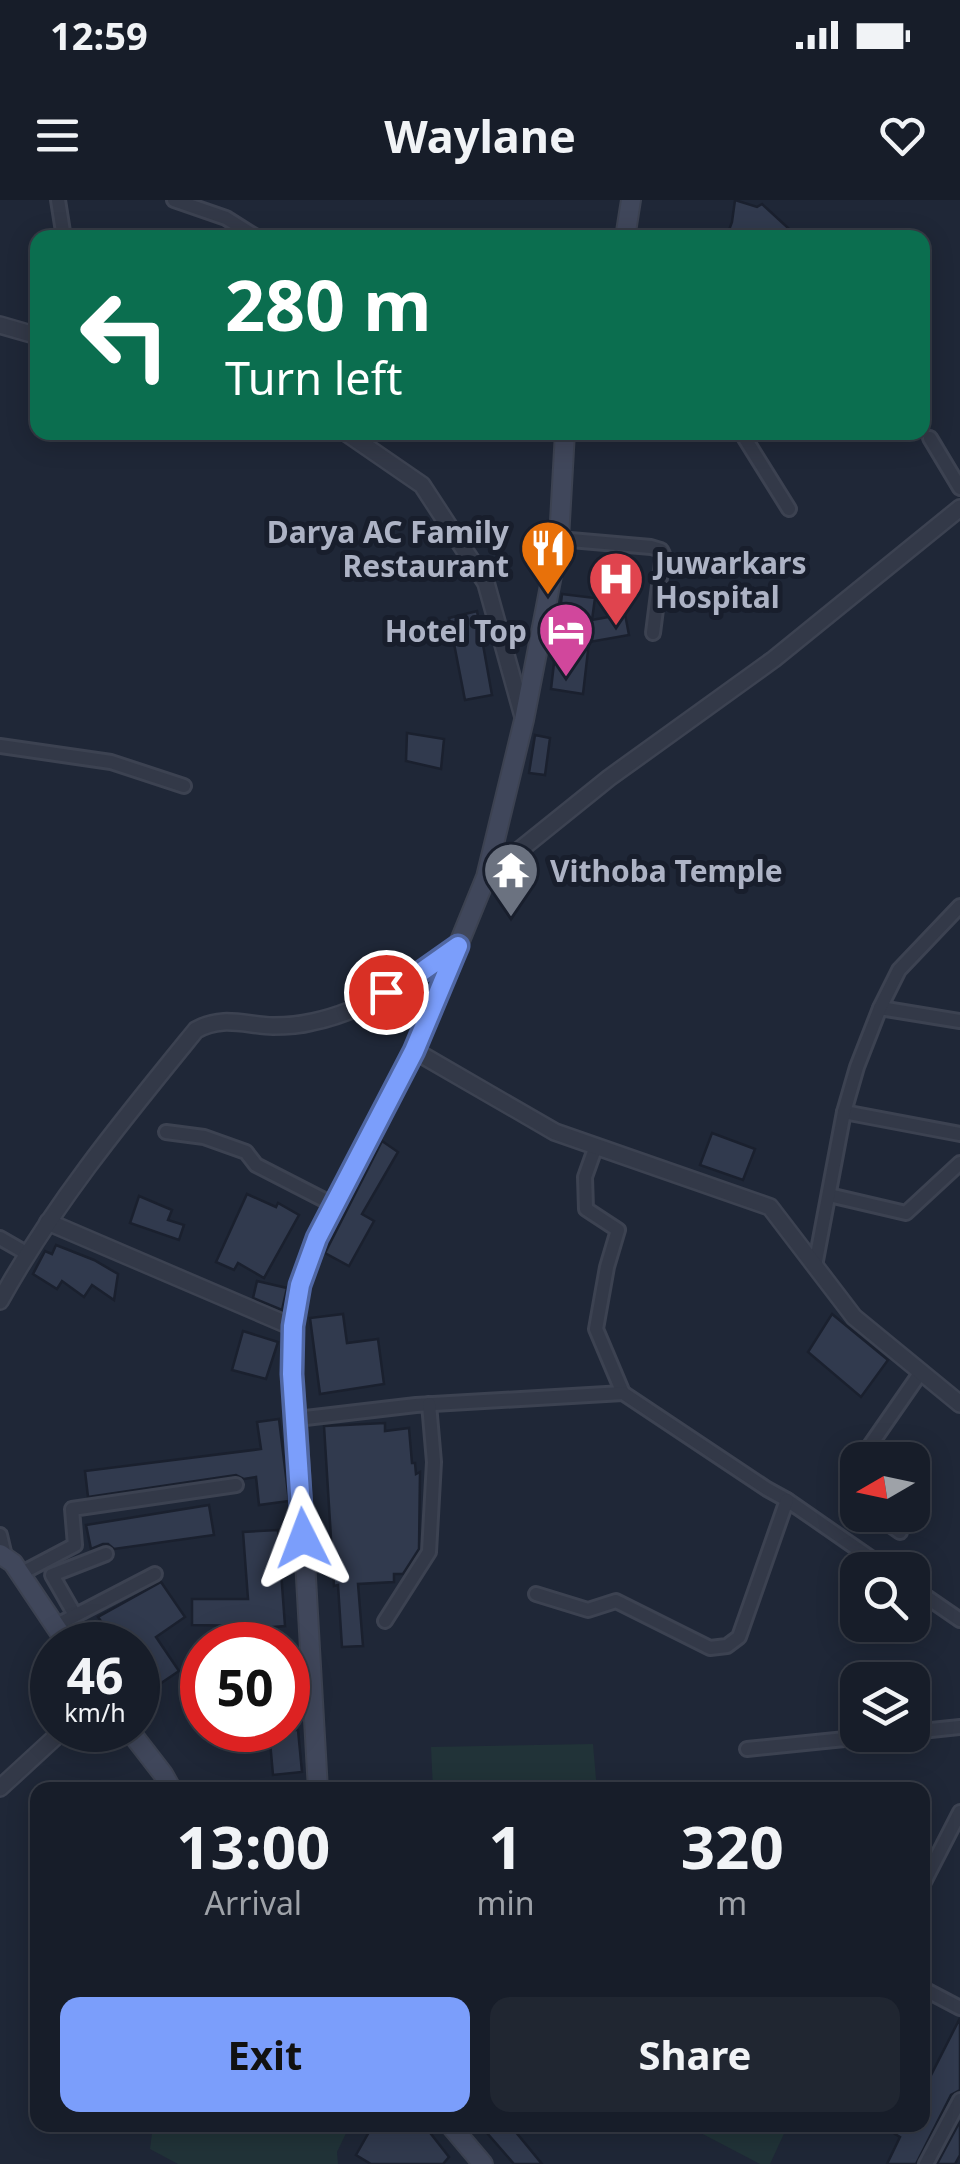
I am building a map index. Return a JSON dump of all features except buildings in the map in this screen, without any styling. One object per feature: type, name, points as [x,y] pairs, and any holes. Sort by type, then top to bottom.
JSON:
[{"type":"main road","points":[[626,230],[631,200]]},
{"type":"main road","points":[[318,1782],[292,1374],[293,1326],[300,1285],[317,1238],[414,1051],[486,877],[524,720],[559,539],[565,440]]},
{"type":"main road","points":[[2,1555],[53,1622]]},
{"type":"main road","points":[[146,1752],[168,1782]]},
{"type":"main road","points":[[456,2132],[484,2164]]},
{"type":"street","points":[[58,200],[63,230]]},
{"type":"street","points":[[174,200],[226,218],[245,230]]},
{"type":"street","points":[[0,325],[30,334]]},
{"type":"street","points":[[930,438],[960,488]]},
{"type":"street","points":[[356,440],[422,486],[486,583],[524,720]]},
{"type":"street","points":[[745,440],[789,508]]},
{"type":"street","points":[[486,877],[608,778],[774,660],[960,508]]},
{"type":"street","points":[[559,539],[660,550],[663,554],[653,632]]},
{"type":"street","points":[[0,746],[111,762],[184,786]]},
{"type":"street","points":[[815,1266],[844,1112],[880,1008],[900,970],[960,906]]},
{"type":"street","points":[[0,1301],[26,1253],[110,1136],[196,1030],[221,1020],[272,1026],[311,1022],[357,1008],[414,977],[458,946]]},
{"type":"street","points":[[880,1008],[960,1021]]},
{"type":"street","points":[[414,1051],[554,1132],[770,1206],[854,1316],[960,1404]]},
{"type":"street","points":[[844,1112],[960,1134]]},
{"type":"street","points":[[166,1132],[204,1137],[246,1152],[256,1165],[334,1204]]},
{"type":"street","points":[[596,1146],[586,1177],[586,1209],[618,1230],[596,1329],[622,1394],[862,1552]]},
{"type":"street","points":[[829,1194],[906,1213],[960,1164]]},
{"type":"street","points":[[48,1222],[293,1326]]},
{"type":"street","points":[[0,1238],[26,1253]]},
{"type":"street","points":[[873,1442],[921,1372]]},
{"type":"street","points":[[297,1419],[429,1404],[622,1394]]},
{"type":"street","points":[[385,1621],[429,1552],[434,1462],[429,1404]]},
{"type":"street","points":[[20,1574],[75,1545],[72,1509],[236,1485]]},
{"type":"street","points":[[536,1594],[588,1610],[616,1601],[710,1648],[726,1646],[739,1637],[787,1500]]},
{"type":"street","points":[[0,1535],[2,1555]]},
{"type":"street","points":[[75,1615],[52,1575],[106,1554]]},
{"type":"street","points":[[63,1622],[155,1574]]},
{"type":"street","points":[[930,1599],[960,1620]]},
{"type":"street","points":[[930,1730],[960,1728]]},
{"type":"street","points":[[748,1749],[840,1740]]},
{"type":"street","points":[[0,1788],[39,1752]]},
{"type":"street","points":[[930,1870],[960,1812]]},
{"type":"street","points":[[930,1992],[960,2008]]},
{"type":"street","points":[[926,2164],[960,2100]]},
{"type":"shaded area","points":[[593,1744],[596,1782],[433,1782],[431,1747]]},
{"type":"shaded area","points":[[152,2132],[347,2132],[337,2152],[338,2164],[178,2164],[150,2149]]},
{"type":"shaded area","points":[[699,2132],[785,2132],[770,2164],[760,2164]]},
{"type":"place","name":"Darya AC Family Restaurant","points":[[548,597]]},
{"type":"place","name":"Juwarkars Hospital","points":[[616,628]]},
{"type":"place","name":"Hotel Top","points":[[566,679]]},
{"type":"place","name":"Vithoba Temple","points":[[511,919]]},
{"type":"route","points":[[303,1538],[292,1374],[293,1326],[300,1285],[317,1238],[414,1051],[458,946],[386,992]]}]
